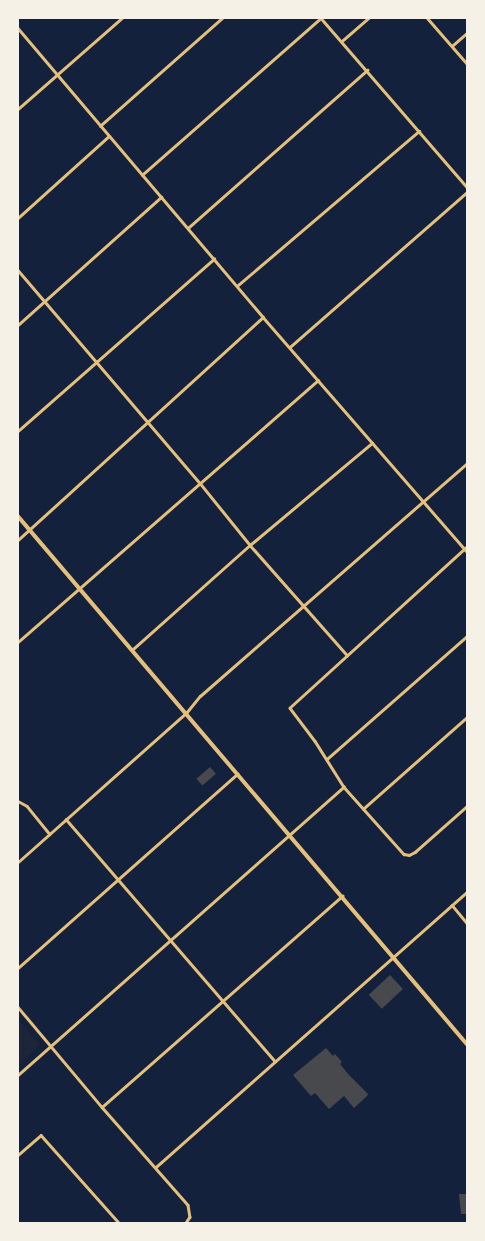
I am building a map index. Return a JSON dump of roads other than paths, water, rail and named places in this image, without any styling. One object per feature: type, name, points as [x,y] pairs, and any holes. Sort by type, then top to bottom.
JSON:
[{"type":"main road","points":[[18,516],[394,956],[467,1044]]},
{"type":"street","points":[[18,109],[122,18]]},
{"type":"street","points":[[100,126],[222,18]]},
{"type":"street","points":[[142,175],[321,18],[467,187]]},
{"type":"street","points":[[342,41],[368,18]]},
{"type":"street","points":[[427,18],[467,64]]},
{"type":"street","points":[[18,28],[263,317],[423,502],[466,548],[467,552]]},
{"type":"street","points":[[452,46],[467,34]]},
{"type":"street","points":[[188,228],[367,70]]},
{"type":"street","points":[[237,286],[419,131]]},
{"type":"street","points":[[18,218],[109,136]]},
{"type":"street","points":[[290,347],[467,192]]},
{"type":"street","points":[[18,325],[161,197]]},
{"type":"street","points":[[18,431],[214,259]]},
{"type":"street","points":[[18,270],[200,483],[250,545],[347,656]]},
{"type":"street","points":[[18,540],[263,317]]},
{"type":"street","points":[[18,642],[318,380]]},
{"type":"street","points":[[132,650],[250,545],[372,443]]},
{"type":"street","points":[[18,862],[186,713],[200,696],[467,464]]},
{"type":"street","points":[[466,548],[290,708],[327,759],[344,787],[401,852],[407,855],[415,852],[467,806]]},
{"type":"street","points":[[327,759],[467,636]]},
{"type":"street","points":[[363,809],[467,717]]},
{"type":"street","points":[[18,968],[237,774]]},
{"type":"street","points":[[18,1075],[169,940],[344,787]]},
{"type":"street","points":[[18,801],[27,806],[50,834]]},
{"type":"street","points":[[66,819],[275,1061]]},
{"type":"street","points":[[156,1167],[467,892]]},
{"type":"street","points":[[102,1107],[342,896]]},
{"type":"street","points":[[452,906],[467,923]]},
{"type":"street","points":[[18,1007],[102,1107],[188,1205],[190,1217],[186,1223]]},
{"type":"street","points":[[18,1155],[41,1135],[119,1223]]}]
